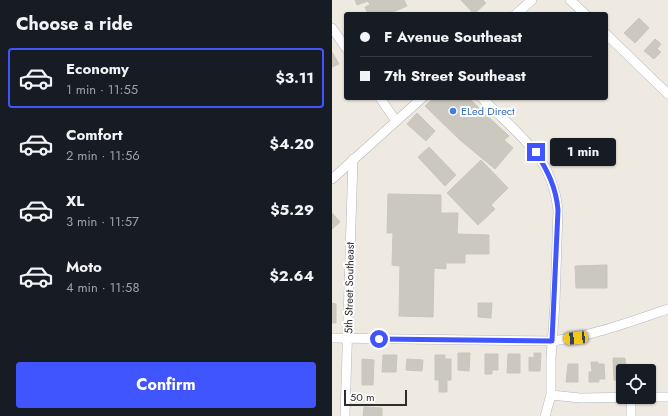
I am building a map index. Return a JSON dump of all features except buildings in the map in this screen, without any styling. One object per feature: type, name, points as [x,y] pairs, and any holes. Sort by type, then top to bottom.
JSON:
[{"type":"street","points":[[518,12],[532,0]]},
{"type":"street","points":[[570,0],[583,12]]},
{"type":"street","points":[[332,28],[344,45]]},
{"type":"street","points":[[608,36],[668,94]]},
{"type":"street","points":[[381,100],[396,121]]},
{"type":"street","points":[[332,178],[420,100]]},
{"type":"street","points":[[484,100],[526,140],[536,152],[553,183],[557,197],[558,210],[551,358],[552,395],[544,416]]},
{"type":"street","name":"5th Street Southeast","points":[[345,416],[353,159]]},
{"type":"street","points":[[332,338],[532,342],[552,341],[595,334],[668,309]]},
{"type":"street","points":[[552,395],[580,398],[616,397]]},
{"type":"street","points":[[656,397],[668,397]]},
{"type":"street","points":[[631,404],[631,416]]},
{"type":"place","name":"ELed Direct","points":[[453,111]]},
{"type":"route","points":[[379,339],[532,342],[552,341],[555,303],[558,210],[557,197],[553,183],[536,152]]}]
